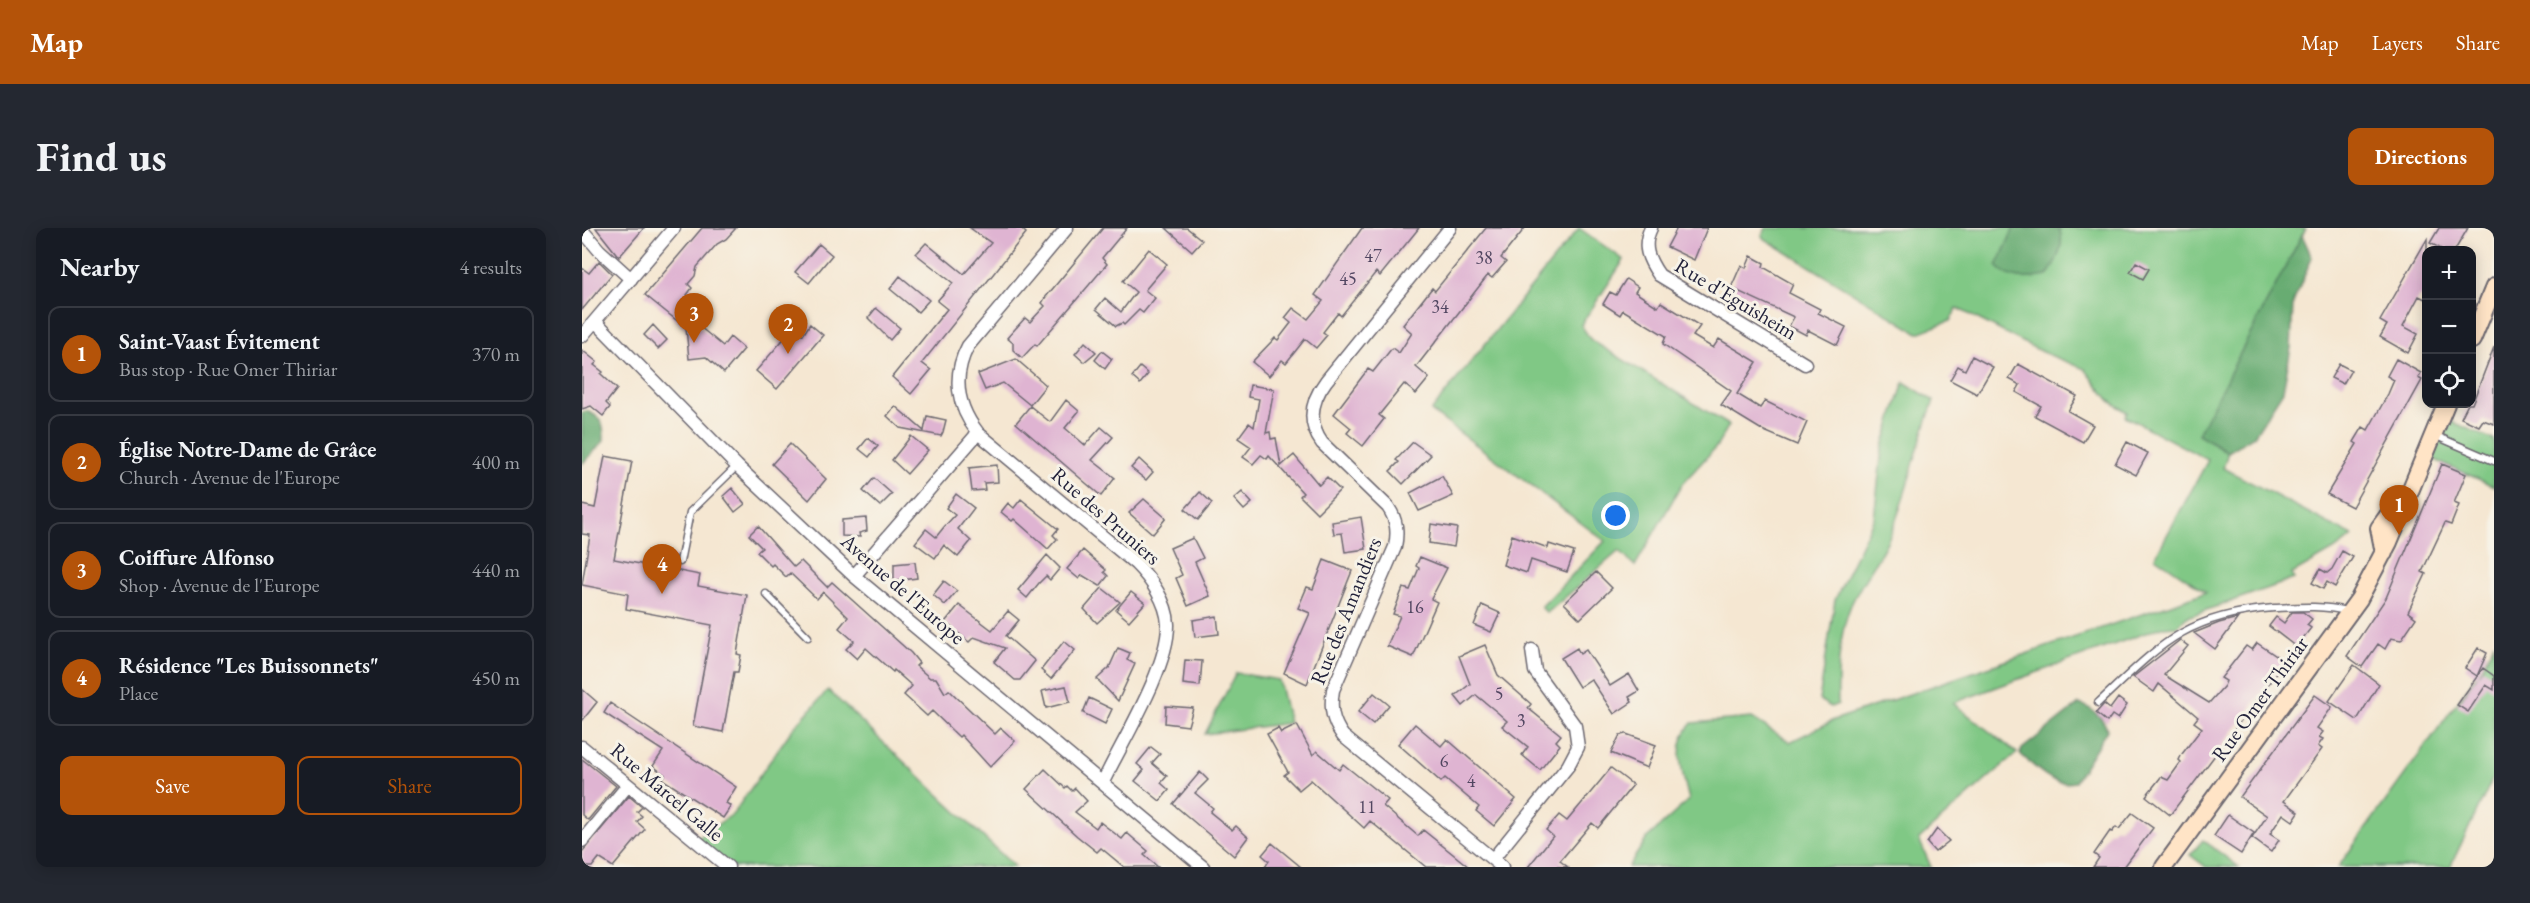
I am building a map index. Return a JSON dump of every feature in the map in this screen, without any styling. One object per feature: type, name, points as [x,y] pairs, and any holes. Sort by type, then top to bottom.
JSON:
[{"type":"street","points":[[582,336],[674,228]]},
{"type":"street","name":"Rue des Pruniers","points":[[1067,228],[968,346],[960,361],[958,377],[962,406],[978,433],[1136,564],[1151,580],[1160,598],[1168,623],[1165,648],[1153,679],[1103,782]]},
{"type":"street","name":"Rue des Amandiers","points":[[1450,228],[1326,381],[1313,407],[1315,433],[1388,507],[1393,513],[1397,530],[1395,547],[1333,690],[1331,709],[1336,727],[1343,736],[1497,863]]},
{"type":"street","name":"Rue d'Eguisheim","points":[[1651,228],[1647,237],[1647,255],[1659,275],[1805,364]]},
{"type":"street","points":[[582,230],[598,250],[631,279]]},
{"type":"street","points":[[2476,330],[2494,287]]},
{"type":"street","name":"Avenue de l'Europe","points":[[595,321],[737,466],[854,576],[1203,867]]},
{"type":"street","points":[[2433,435],[2444,408]]},
{"type":"street","points":[[854,576],[978,433]]},
{"type":"street","name":"Rue Omer Thiriar","points":[[2164,867],[2350,612],[2384,553],[2433,435]]},
{"type":"street","points":[[1497,863],[1568,766],[1578,747],[1575,726],[1535,671],[1532,650]]},
{"type":"street","name":"Rue Marcel Galle","points":[[582,747],[728,867]]},
{"type":"street","points":[[582,840],[628,785]]},
{"type":"lane","points":[[2433,435],[2494,461]]},
{"type":"lane","points":[[680,561],[690,512],[737,466]]},
{"type":"lane","points":[[766,594],[808,638]]},
{"type":"lane","points":[[2098,703],[2171,637],[2208,619],[2250,610],[2285,608],[2337,609],[2350,612]]},
{"type":"green space","points":[[1579,228],[1624,260],[1581,325],[1591,340],[1729,425],[1717,446],[1682,484],[1635,566],[1619,551],[1547,613],[1541,607],[1605,541],[1431,411]]},
{"type":"green space","points":[[1766,228],[2306,228],[2199,434],[2228,452],[2223,468],[2353,536],[2334,550],[2292,574],[2294,579],[2187,617],[2177,626],[2162,627],[1953,703],[2017,753],[1919,839],[1931,867],[1628,867],[1648,837],[1689,800],[1680,750],[1686,732],[1692,723],[1752,718],[1790,742],[1834,720],[2206,592],[2155,557],[2208,460],[2125,416],[2127,412],[2110,401],[2085,369],[2042,352],[1957,308],[1950,321],[1918,333],[1762,237]]},
{"type":"green space","points":[[2014,228],[2059,228],[2061,247],[2047,276],[2014,277],[1997,266]]},
{"type":"green space","points":[[2302,235],[2312,257],[2293,303],[2291,348],[2283,391],[2254,436],[2228,452],[2198,434]]},
{"type":"green space","points":[[1904,382],[1934,401],[1893,528],[1847,616],[1840,653],[1838,704],[1831,707],[1819,700],[1835,600],[1874,518],[1882,449]]},
{"type":"green space","points":[[587,411],[602,422],[604,441],[582,464],[582,412]]},
{"type":"green space","points":[[2441,417],[2494,440],[2494,486],[2424,455]]},
{"type":"green space","points":[[2494,642],[2494,776],[2450,867],[2338,867],[2482,668]]},
{"type":"green space","points":[[1236,673],[1279,680],[1289,723],[1205,734]]},
{"type":"green space","points":[[828,690],[1015,867],[728,867],[695,840],[733,814],[791,731]]},
{"type":"green space","points":[[2079,704],[2088,707],[2096,714],[2107,730],[2075,782],[2059,782],[2045,775],[2020,754],[2022,749]]},
{"type":"green space","points":[[2203,840],[2239,867],[2206,867],[2190,855]]},
{"type":"building","points":[[596,228],[644,228],[619,257]]},
{"type":"building","points":[[702,228],[736,228],[726,239],[717,244],[697,267],[695,276],[688,284],[692,288],[687,295],[704,310],[694,322],[723,346],[730,337],[744,349],[724,373],[706,357],[689,359],[686,328],[645,295]]},
{"type":"building","points":[[970,228],[1021,228],[1026,233],[922,363],[931,370],[911,394],[892,377],[947,309],[937,301],[953,283],[916,254],[926,243],[964,274],[991,243]]},
{"type":"building","points":[[1103,228],[1127,228],[1102,258],[1107,264],[1037,346],[1035,344],[1022,358],[1013,350],[1013,343],[1007,338],[1025,318],[1030,322],[1045,306],[1042,303],[1045,298]]},
{"type":"building","points":[[1166,228],[1187,228],[1202,240],[1192,251]]},
{"type":"building","points":[[1362,228],[1419,228],[1380,276],[1376,272],[1341,316],[1338,313],[1323,332],[1327,335],[1316,348],[1305,339],[1286,363],[1282,360],[1269,376],[1252,362],[1275,338],[1278,340],[1291,323],[1285,318],[1293,308],[1308,319],[1323,301],[1315,295]]},
{"type":"building","points":[[1486,228],[1525,228],[1501,258],[1506,262],[1492,278],[1488,275],[1416,367],[1429,378],[1416,394],[1404,384],[1379,415],[1384,419],[1363,446],[1347,433],[1351,428],[1334,414],[1368,369],[1373,372],[1392,348],[1399,353],[1412,333],[1403,325],[1432,288],[1435,291]]},
{"type":"building","points":[[1677,228],[1707,228],[1694,260],[1667,247]]},
{"type":"building","points":[[2439,228],[2468,228],[2457,246],[2436,246],[2430,243]]},
{"type":"building","points":[[819,244],[832,255],[809,283],[795,272]]},
{"type":"building","points":[[2422,248],[2422,298],[2419,296],[2403,326],[2418,334],[2408,353],[2380,337],[2387,325],[2380,321]]},
{"type":"building","points":[[1149,249],[1167,264],[1145,290],[1155,298],[1143,313],[1139,310],[1124,325],[1122,323],[1116,326],[1096,309],[1105,298],[1121,312],[1136,292],[1123,281]]},
{"type":"building","points":[[1751,256],[1764,263],[1763,267],[1793,284],[1789,293],[1820,309],[1818,313],[1846,327],[1837,345],[1808,330],[1806,335],[1789,326],[1794,317],[1731,288],[1741,265],[1746,268]]},
{"type":"building","points":[[599,261],[612,274],[582,310],[582,268],[589,273]]},
{"type":"building","points":[[2136,262],[2149,269],[2143,279],[2130,272]]},
{"type":"building","points":[[900,276],[929,300],[918,312],[890,289]]},
{"type":"building","points":[[1626,279],[1638,287],[1635,292],[1658,307],[1661,302],[1700,326],[1693,336],[1713,348],[1719,339],[1757,362],[1737,394],[1760,408],[1765,401],[1807,422],[1797,445],[1762,430],[1721,405],[1731,391],[1663,344],[1666,336],[1623,310],[1620,315],[1603,304],[1610,292],[1616,295]]},
{"type":"building","points":[[876,308],[900,328],[890,340],[868,318]]},
{"type":"building","points":[[810,324],[823,335],[777,389],[756,371],[794,327],[803,335]]},
{"type":"building","points":[[653,325],[667,340],[658,349],[644,335]]},
{"type":"building","points":[[1085,342],[1096,352],[1084,362],[1075,354]]},
{"type":"building","points":[[2494,347],[2494,424],[2483,420],[2479,426],[2461,418],[2466,408],[2476,408],[2476,394]]},
{"type":"building","points":[[582,350],[597,362],[594,365],[617,389],[606,403],[610,407],[603,416],[591,406],[582,409]]},
{"type":"building","points":[[1102,351],[1112,359],[1105,369],[1095,360]]},
{"type":"building","points":[[1972,356],[1993,367],[1977,394],[1950,380],[1958,366],[1965,370]]},
{"type":"building","points":[[1016,359],[1046,385],[1030,405],[1003,383],[985,390],[978,374]]},
{"type":"building","points":[[2396,359],[2421,373],[2418,378],[2422,380],[2352,507],[2327,494],[2357,444],[2354,442],[2363,427],[2368,430],[2388,394],[2394,380],[2387,376]]},
{"type":"building","points":[[2018,364],[2077,396],[2068,411],[2093,425],[2083,442],[2035,416],[2041,406],[2016,392],[2020,385],[2009,379]]},
{"type":"building","points":[[2339,364],[2351,370],[2343,384],[2331,378]]},
{"type":"building","points":[[1140,367],[1148,374],[1140,384],[1132,377]]},
{"type":"building","points":[[1250,385],[1274,389],[1266,433],[1270,432],[1271,439],[1276,438],[1281,466],[1294,455],[1319,485],[1327,477],[1340,490],[1317,513],[1300,496],[1303,493],[1269,456],[1267,459],[1261,455],[1253,464],[1243,457],[1251,447],[1238,438],[1249,423],[1254,427],[1259,399],[1248,397]]},
{"type":"building","points":[[1066,400],[1079,411],[1065,428],[1085,445],[1101,427],[1113,437],[1092,460],[1115,478],[1101,496],[1016,423],[1030,406],[1050,422]]},
{"type":"building","points":[[895,406],[924,431],[927,416],[946,420],[941,436],[900,428],[887,416]]},
{"type":"building","points":[[911,436],[928,450],[907,474],[892,460]]},
{"type":"building","points":[[868,438],[878,446],[869,457],[859,449]]},
{"type":"building","points":[[1413,442],[1431,455],[1403,484],[1390,471],[1399,462],[1396,460]]},
{"type":"building","points":[[2127,442],[2148,453],[2136,475],[2115,464]]},
{"type":"building","points":[[790,444],[826,479],[809,500],[772,464]]},
{"type":"building","points":[[605,456],[632,461],[614,559],[661,568],[663,555],[676,557],[674,570],[700,575],[698,586],[747,595],[737,654],[741,655],[738,672],[734,672],[723,732],[693,726],[712,625],[626,609],[628,594],[582,585],[590,535],[582,534],[582,505],[595,508]]},
{"type":"building","points":[[1139,459],[1153,472],[1146,480],[1131,468]]},
{"type":"building","points":[[2442,464],[2466,474],[2454,503],[2459,505],[2451,525],[2445,523],[2422,572],[2426,574],[2408,612],[2416,618],[2401,640],[2391,638],[2385,649],[2378,644],[2362,667],[2347,656],[2386,598]]},
{"type":"building","points":[[997,465],[998,482],[984,483],[985,490],[972,491],[969,468]]},
{"type":"building","points":[[1442,476],[1453,496],[1419,511],[1410,493]]},
{"type":"building","points":[[874,478],[892,494],[880,506],[863,491]]},
{"type":"building","points":[[732,488],[745,504],[735,512],[723,496]]},
{"type":"building","points":[[1200,492],[1212,503],[1198,520],[1185,509]]},
{"type":"building","points":[[1242,492],[1252,503],[1244,510],[1234,499]]},
{"type":"building","points":[[956,494],[974,508],[958,529],[971,541],[958,557],[944,545],[935,558],[915,543],[926,529],[936,537],[955,515],[946,508]]},
{"type":"building","points":[[1021,499],[1058,529],[1053,535],[1057,539],[1048,549],[1014,519],[1012,521],[1001,512],[1008,503],[1014,508]]},
{"type":"building","points":[[1144,499],[1166,518],[1153,534],[1129,513]]},
{"type":"building","points":[[1361,517],[1366,549],[1345,552],[1342,533],[1334,534],[1332,522]]},
{"type":"building","points":[[866,518],[867,531],[859,533],[860,537],[842,536],[842,520]]},
{"type":"building","points":[[1431,524],[1457,528],[1454,547],[1429,543]]},
{"type":"building","points":[[758,526],[794,567],[801,561],[827,587],[832,582],[911,653],[919,663],[916,666],[930,678],[936,678],[945,693],[949,690],[995,734],[1001,728],[1015,741],[990,767],[961,735],[959,737],[932,711],[927,716],[904,695],[912,686],[894,670],[893,672],[866,648],[857,659],[846,649],[854,641],[839,628],[848,617],[823,592],[817,599],[790,573],[786,577],[757,552],[762,548],[749,535]]},
{"type":"building","points":[[1512,535],[1548,548],[1549,544],[1574,552],[1567,572],[1531,560],[1527,573],[1503,565]]},
{"type":"building","points":[[1193,538],[1203,558],[1195,562],[1210,596],[1188,606],[1176,578],[1182,575],[1170,548]]},
{"type":"building","points":[[1083,550],[1106,570],[1104,572],[1108,576],[1100,586],[1082,575],[1079,579],[1067,569]]},
{"type":"building","points":[[2342,551],[2353,557],[2335,587],[2327,582],[2323,589],[2312,583],[2320,569],[2327,573],[2332,569]]},
{"type":"building","points":[[1047,555],[1060,568],[1050,580],[1046,576],[1027,598],[1018,590]]},
{"type":"building","points":[[1420,557],[1447,568],[1431,599],[1437,602],[1413,657],[1387,646],[1400,616],[1393,614],[1403,588],[1410,590],[1419,568],[1416,566]]},
{"type":"building","points":[[1324,560],[1352,571],[1307,684],[1284,673],[1310,613],[1298,608],[1307,587],[1313,589]]},
{"type":"building","points":[[915,562],[917,578],[894,581],[894,564]]},
{"type":"building","points":[[1596,572],[1612,588],[1580,619],[1564,603]]},
{"type":"building","points":[[944,581],[957,591],[945,605],[933,595]]},
{"type":"building","points":[[1102,588],[1120,602],[1097,623],[1084,609]]},
{"type":"building","points":[[1131,592],[1145,603],[1129,621],[1116,610]]},
{"type":"building","points":[[959,605],[992,630],[1008,611],[1019,620],[1006,636],[1035,661],[1020,680],[1015,680],[994,662],[1005,648],[974,637],[969,642],[945,622]]},
{"type":"building","points":[[1482,605],[1500,613],[1491,632],[1474,625]]},
{"type":"building","points":[[2292,612],[2303,612],[2312,619],[2307,625],[2311,628],[2296,647],[2269,626],[2276,617],[2284,623]]},
{"type":"building","points":[[1217,616],[1219,634],[1195,637],[1193,620]]},
{"type":"building","points":[[2238,618],[2215,649],[2194,633],[2219,623]]},
{"type":"building","points":[[2180,640],[2188,646],[2164,675],[2209,703],[2224,686],[2226,681],[2221,678],[2246,646],[2252,650],[2257,643],[2285,662],[2170,815],[2146,796],[2161,777],[2168,780],[2181,762],[2179,760],[2182,754],[2202,728],[2194,722],[2198,717],[2159,684],[2154,692],[2133,677]]},
{"type":"building","points":[[1064,641],[1075,650],[1051,679],[1041,670]]},
{"type":"building","points":[[1485,645],[1498,675],[1531,704],[1528,708],[1561,735],[1556,741],[1560,745],[1540,770],[1522,755],[1528,747],[1502,726],[1507,721],[1497,712],[1476,695],[1463,706],[1455,696],[1470,684],[1459,656]]},
{"type":"building","points":[[1118,648],[1130,653],[1127,660],[1135,664],[1118,701],[1097,679],[1109,668]]},
{"type":"building","points":[[1577,648],[1580,654],[1586,650],[1610,686],[1629,674],[1639,691],[1629,697],[1632,702],[1614,714],[1591,679],[1579,687],[1561,658]]},
{"type":"building","points":[[2478,648],[2487,653],[2477,676],[2465,668]]},
{"type":"building","points":[[1185,660],[1202,661],[1200,686],[1183,684]]},
{"type":"building","points":[[2354,665],[2379,684],[2357,720],[2329,701]]},
{"type":"building","points":[[2483,668],[2494,676],[2494,690],[2486,685],[2468,712],[2457,705]]},
{"type":"building","points":[[1066,686],[1070,702],[1046,708],[1042,691]]},
{"type":"building","points":[[582,689],[597,702],[582,721]]},
{"type":"building","points":[[1374,693],[1389,705],[1373,724],[1358,712]]},
{"type":"building","points":[[2315,695],[2332,707],[2317,728],[2323,732],[2319,737],[2323,739],[2318,746],[2322,749],[2284,801],[2299,812],[2293,821],[2283,814],[2270,834],[2279,840],[2271,852],[2252,838],[2267,816],[2240,797]]},
{"type":"building","points":[[1089,698],[1112,709],[1105,724],[1083,713]]},
{"type":"building","points":[[2118,698],[2127,705],[2118,719],[2112,715],[2107,722],[2096,713],[2104,704],[2110,709]]},
{"type":"building","points":[[610,703],[736,787],[726,803],[731,806],[723,818],[662,779],[665,775],[653,766],[663,751],[604,713]]},
{"type":"building","points":[[1166,706],[1193,708],[1188,726],[1165,723]]},
{"type":"building","points":[[1415,724],[1441,746],[1447,739],[1516,799],[1494,826],[1476,811],[1479,807],[1445,778],[1441,782],[1398,744]]},
{"type":"building","points":[[1297,725],[1313,755],[1317,751],[1339,770],[1343,764],[1388,800],[1383,806],[1418,836],[1423,830],[1469,867],[1426,867],[1370,821],[1364,828],[1311,780],[1299,790],[1284,775],[1288,772],[1267,734],[1278,728],[1281,733]]},
{"type":"building","points":[[1626,734],[1656,745],[1647,768],[1611,753],[1620,735]]},
{"type":"building","points":[[1151,747],[1160,754],[1152,763],[1167,776],[1161,783],[1169,790],[1160,801],[1135,781],[1144,770],[1137,764]]},
{"type":"building","points":[[582,759],[616,786],[588,820],[582,815]]},
{"type":"building","points":[[1611,768],[1633,785],[1598,828],[1592,823],[1560,861],[1568,867],[1528,867],[1553,836],[1546,830],[1559,815],[1567,821]]},
{"type":"building","points":[[1045,769],[1065,788],[1067,786],[1072,791],[1075,788],[1087,801],[1075,812],[1096,828],[1100,822],[1122,839],[1127,833],[1148,851],[1144,855],[1158,867],[1124,867],[1101,848],[1097,852],[1077,836],[1026,789]]},
{"type":"building","points":[[1200,772],[1208,780],[1195,793],[1213,808],[1210,812],[1232,830],[1236,826],[1248,837],[1234,856],[1173,804]]},
{"type":"building","points":[[629,796],[642,807],[637,812],[642,816],[637,822],[645,829],[613,867],[599,858],[592,867],[588,867],[582,862],[582,852]]},
{"type":"building","points":[[2132,813],[2153,828],[2124,867],[2093,867],[2099,858],[2094,854],[2110,831],[2112,832],[2116,827],[2119,829]]},
{"type":"building","points":[[2228,815],[2254,833],[2241,854],[2214,836]]},
{"type":"building","points":[[1937,829],[1949,841],[1935,852],[1927,843]]},
{"type":"building","points":[[1272,843],[1301,867],[1265,867],[1269,861],[1262,855]]},
{"type":"place","name":"Coiffure Alfonso","points":[[694,343]]},
{"type":"place","name":"Église Notre-Dame de Grâce","points":[[788,354]]},
{"type":"place","name":"Saint-Vaast Évitement","points":[[2399,535]]},
{"type":"place","name":"Résidence \"Les Buissonnets\"","points":[[662,594]]}]
